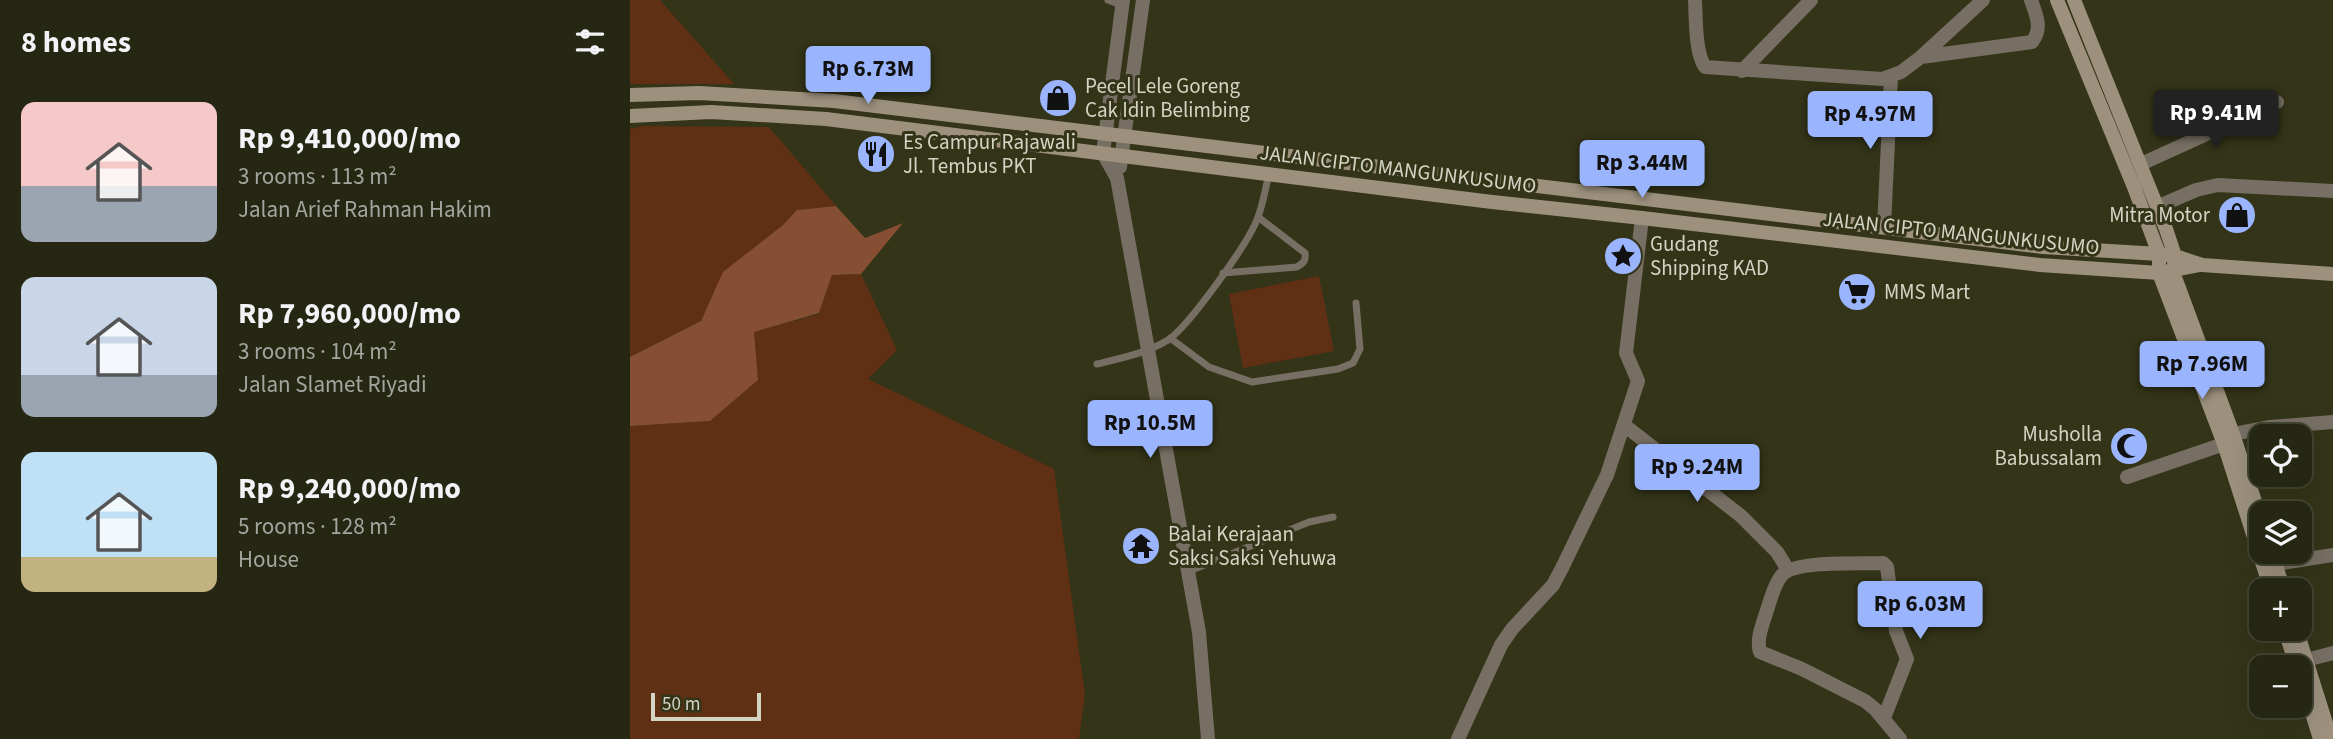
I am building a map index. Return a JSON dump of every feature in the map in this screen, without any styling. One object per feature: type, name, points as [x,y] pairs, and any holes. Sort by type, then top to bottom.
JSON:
[{"type":"street","points":[[1117,178],[1143,0]]},
{"type":"street","points":[[1695,0],[1701,61],[1705,67],[1882,79],[1901,72],[1921,57],[1983,0]]},
{"type":"street","points":[[1742,71],[1811,0]]},
{"type":"street","points":[[1921,57],[2032,41],[2038,35],[2039,27],[2031,0]]},
{"type":"street","points":[[2057,0],[2134,187],[2253,501]]},
{"type":"street","points":[[2074,0],[2141,164],[2175,256],[2166,272]]},
{"type":"street","points":[[1118,2],[1103,153],[1117,178],[1149,350],[1199,632],[1208,739]]},
{"type":"street","points":[[1884,227],[1891,77]]},
{"type":"street","name":"JALAN CIPTO MANGUNKUSUMO","points":[[630,95],[699,93],[834,101],[2043,247],[2159,254],[2202,265]]},
{"type":"street","points":[[2141,164],[2277,102]]},
{"type":"street","name":"JALAN CIPTO MANGUNKUSUMO","points":[[630,116],[757,113],[901,127],[1492,202],[2040,265],[2166,272],[2202,265],[2327,273]]},
{"type":"street","points":[[2157,207],[2196,190],[2218,185],[2333,191]]},
{"type":"street","points":[[1458,739],[1501,645],[1512,629],[1553,585],[1606,475],[1624,425],[1638,381],[1626,352],[1642,218]]},
{"type":"street","points":[[2127,477],[2269,427],[2333,422]]},
{"type":"street","points":[[1624,425],[1741,516],[1777,552],[1788,570]]},
{"type":"street","points":[[2229,439],[2250,501]]},
{"type":"street","points":[[2312,557],[2333,555]]},
{"type":"street","points":[[1884,718],[1907,659],[1896,631],[1887,567],[1883,563],[1804,566],[1788,570],[1781,576],[1772,593],[1759,639],[1760,652],[1802,669],[1865,701],[1884,718],[1900,739]]},
{"type":"street","points":[[2312,660],[2333,653]]},
{"type":"street","points":[[2312,690],[2330,739]]},
{"type":"street","points":[[2312,713],[2320,739]]},
{"type":"lane","points":[[1097,365],[1149,350],[1170,338],[1188,321],[1250,235],[1258,217],[1269,174]]},
{"type":"lane","points":[[1223,274],[1297,267],[1303,264],[1305,253],[1258,217]]},
{"type":"lane","points":[[1170,338],[1209,367],[1252,382],[1338,369],[1353,362],[1360,349],[1356,303]]},
{"type":"lane","points":[[1187,572],[1309,522],[1333,517]]},
{"type":"shaded area","points":[[630,0],[660,0],[734,84],[630,84]]},
{"type":"shaded area","points":[[643,126],[769,127],[836,206],[797,210],[783,225],[724,272],[701,321],[630,357],[630,129]]},
{"type":"shaded area","points":[[836,206],[865,238],[903,223],[861,274],[832,275],[819,313],[754,332],[758,380],[710,421],[630,426],[630,357],[701,321],[723,272],[783,225],[797,210]]},
{"type":"shaded area","points":[[861,274],[897,350],[868,379],[1054,469],[1085,695],[1079,739],[630,739],[630,426],[710,421],[758,380],[754,332],[819,314],[832,275]]},
{"type":"shaded area","points":[[1319,276],[1334,351],[1243,368],[1229,294]]},
{"type":"place","name":"Pecel Lele Goreng Cak Idin Belimbing","points":[[1058,98]]},
{"type":"place","name":"Es Campur Rajawali Jl. Tembus PKT","points":[[876,154]]},
{"type":"place","name":"Mitra Motor","points":[[2237,215]]},
{"type":"place","name":"Gudang Shipping KAD","points":[[1623,256]]},
{"type":"place","name":"MMS Mart","points":[[1857,292]]},
{"type":"place","name":"Musholla Babussalam","points":[[2129,446]]},
{"type":"place","name":"Balai Kerajaan Saksi Saksi Yehuwa","points":[[1141,546]]}]
